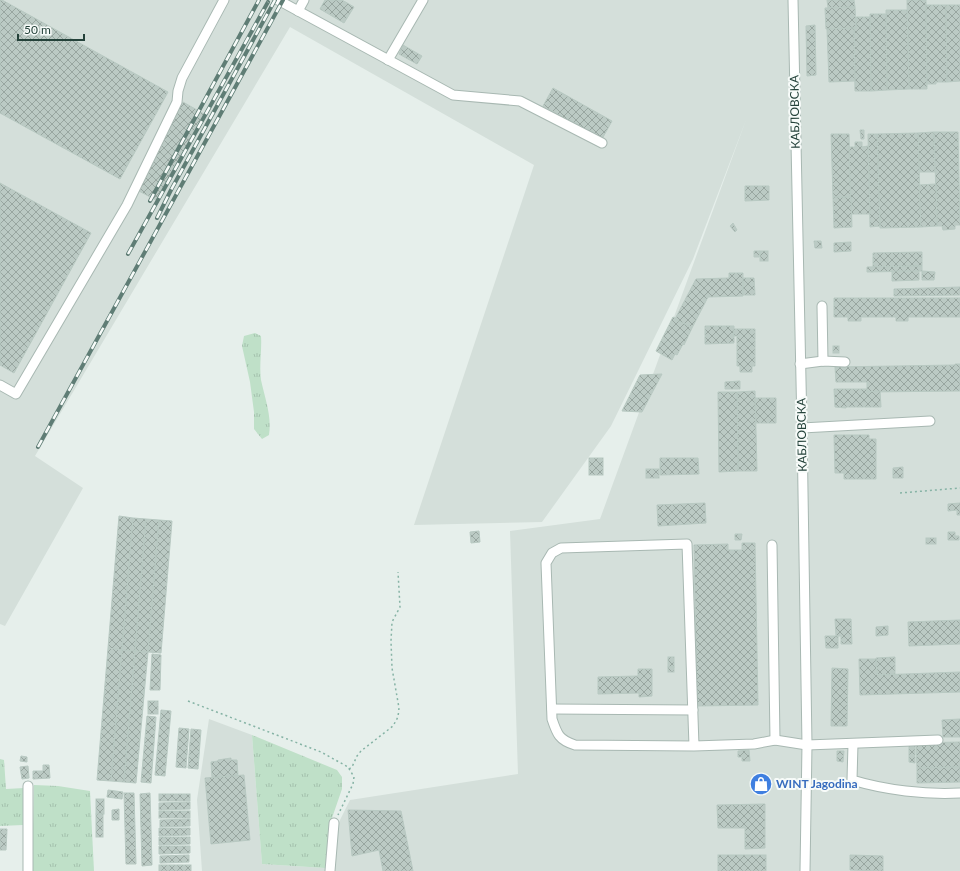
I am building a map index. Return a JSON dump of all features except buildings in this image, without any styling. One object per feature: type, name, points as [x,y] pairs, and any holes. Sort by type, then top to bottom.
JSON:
[{"type":"street","points":[[0,385],[16,394],[127,205],[177,102],[178,91],[182,78],[224,0]]},
{"type":"street","points":[[278,0],[453,95],[520,101],[602,143]]},
{"type":"street","points":[[298,11],[304,0]]},
{"type":"street","points":[[388,60],[423,0]]},
{"type":"street","name":"КАБЛОВСКА","points":[[793,0],[807,745],[804,871]]},
{"type":"street","points":[[822,306],[823,361]]},
{"type":"street","points":[[800,364],[823,361],[845,362]]},
{"type":"street","points":[[802,428],[930,421]]},
{"type":"street","points":[[694,746],[688,544],[561,548],[552,553],[546,562],[552,719],[556,733],[565,742],[575,745],[694,746],[754,744],[775,740],[807,745],[938,740]]},
{"type":"street","points":[[772,545],[775,740]]},
{"type":"street","points":[[552,708],[693,710]]},
{"type":"street","points":[[853,744],[852,780],[870,786],[939,794],[960,793]]},
{"type":"street","points":[[28,786],[28,871]]},
{"type":"street","points":[[330,871],[334,823]]},
{"type":"path","points":[[900,493],[960,488]]},
{"type":"path","points":[[349,769],[352,767],[361,751],[393,726],[398,717],[399,708],[392,668],[391,641],[392,622],[400,607],[398,572]]},
{"type":"path","points":[[188,701],[321,752],[340,762],[349,769],[354,777],[334,823]]},
{"type":"shaded area","points":[[0,0],[960,0],[960,871],[334,871],[337,826],[350,800],[518,774],[510,531],[600,519],[746,120],[693,259],[611,426],[542,522],[414,525],[534,165],[290,27],[35,456],[83,488],[5,626],[0,624]]},
{"type":"shaded area","points":[[209,719],[252,735],[262,864],[325,868],[325,871],[202,871],[197,800]]},
{"type":"green space","points":[[255,333],[261,336],[261,380],[270,421],[269,435],[262,439],[254,429],[254,412],[250,382],[242,346],[244,336]]},
{"type":"green space","points":[[252,735],[337,770],[342,777],[342,789],[332,818],[325,868],[262,864]]},
{"type":"green space","points":[[0,759],[4,760],[6,789],[24,788],[23,825],[0,826]]},
{"type":"green space","points":[[34,785],[58,786],[90,791],[94,871],[32,871]]},
{"type":"railway","points":[[150,201],[259,0]]},
{"type":"railway","points":[[157,218],[275,0]]},
{"type":"railway","points":[[38,447],[283,0]]},
{"type":"railway","points":[[128,254],[268,2]]},
{"type":"place","name":"WINT Jagodina","points":[[761,784]]}]
